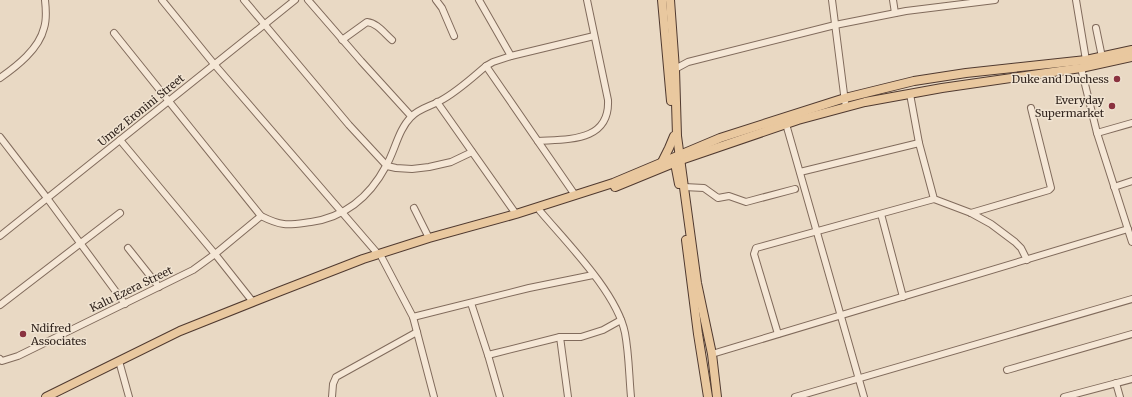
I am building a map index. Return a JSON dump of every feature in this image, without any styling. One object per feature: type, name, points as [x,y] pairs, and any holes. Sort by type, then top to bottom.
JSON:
[{"type":"main road","points":[[662,0],[678,159],[684,187],[697,283],[712,354],[717,397]]},
{"type":"main road","points":[[662,162],[675,136],[675,69],[670,0]]},
{"type":"main road","points":[[57,397],[180,331],[253,302],[429,238],[516,214],[613,183],[662,162],[678,159],[699,146],[720,138],[845,98],[914,81],[966,73],[1086,60],[1132,50]]},
{"type":"main road","points":[[46,397],[119,363],[215,322],[380,256],[540,211],[613,188],[678,159],[798,120],[865,102],[942,88],[1081,68],[1132,57]]},
{"type":"main road","points":[[1027,67],[1028,76]]},
{"type":"main road","points":[[675,136],[684,144],[699,146]]},
{"type":"main road","points":[[678,159],[679,184],[698,334],[708,397]]},
{"type":"street","points":[[0,78],[30,52],[40,40],[46,14],[45,0]]},
{"type":"street","points":[[162,0],[214,64],[380,256],[413,317],[434,397]]},
{"type":"street","points":[[244,0],[349,125],[387,166],[412,169],[429,167],[451,162],[472,152]]},
{"type":"street","name":"Umez Eronini Street","points":[[0,236],[295,0]]},
{"type":"street","points":[[308,0],[411,116]]},
{"type":"street","points":[[436,0],[442,8],[454,36]]},
{"type":"street","points":[[479,0],[511,56]]},
{"type":"street","points":[[538,141],[570,139],[586,136],[596,131],[605,120],[608,111],[608,100],[587,0]]},
{"type":"street","points":[[832,0],[846,108]]},
{"type":"street","points":[[893,0],[895,13]]},
{"type":"street","points":[[675,69],[688,62],[835,24],[895,13],[995,0]]},
{"type":"street","points":[[1076,0],[1086,60]]},
{"type":"street","points":[[342,40],[367,22],[372,22],[392,40]]},
{"type":"street","points":[[1096,28],[1102,57]]},
{"type":"street","points":[[114,33],[261,216],[276,224],[294,225],[321,221],[342,213],[359,201],[378,180],[387,166],[405,125],[411,116],[458,89],[486,66],[511,56],[594,36]]},
{"type":"street","points":[[486,66],[575,194]]},
{"type":"street","points":[[1081,68],[1097,133],[1132,242]]},
{"type":"street","points":[[910,94],[919,143],[934,199]]},
{"type":"street","points":[[437,102],[516,214]]},
{"type":"street","points":[[972,213],[1049,190],[1051,188],[1031,108]]},
{"type":"street","points":[[1097,133],[1132,123]]},
{"type":"street","points":[[786,124],[864,397]]},
{"type":"street","points":[[0,137],[48,198],[125,304]]},
{"type":"street","points":[[120,140],[253,302]]},
{"type":"street","points":[[800,172],[919,143]]},
{"type":"street","points":[[1114,187],[1132,181]]},
{"type":"street","points":[[684,187],[704,188],[718,198],[729,196],[746,202],[795,189]]},
{"type":"street","points":[[778,334],[754,252],[756,248],[934,199],[972,213],[991,224],[1021,248],[1027,260]]},
{"type":"street","points":[[414,208],[429,238]]},
{"type":"street","points":[[540,211],[600,282],[621,320],[625,333],[631,397]]},
{"type":"street","points":[[0,305],[120,212]]},
{"type":"street","points":[[881,214],[903,297]]},
{"type":"street","name":"Kalu Ezera Street","points":[[0,359],[2,361],[8,360],[18,356],[193,270],[261,216]]},
{"type":"street","points":[[712,354],[1027,260],[1130,232]]},
{"type":"street","points":[[128,248],[159,287]]},
{"type":"street","points":[[413,317],[529,288],[593,275]]},
{"type":"street","points":[[795,397],[1132,299]]},
{"type":"street","points":[[471,303],[500,397]]},
{"type":"street","points":[[488,355],[560,338],[581,337],[603,330],[621,320]]},
{"type":"street","points":[[332,397],[333,384],[336,377],[417,332]]},
{"type":"street","points":[[1006,370],[1132,334]]},
{"type":"street","points":[[560,338],[568,397]]},
{"type":"street","points":[[119,363],[128,397]]},
{"type":"street","points":[[1064,397],[1132,379]]},
{"type":"street","points":[[1116,383],[1120,397]]},
{"type":"place","name":"Duke and Duchess","points":[[1117,79]]},
{"type":"place","name":"Everyday Supermarket","points":[[1112,106]]},
{"type":"place","name":"Ndifred Associates","points":[[23,334]]}]
